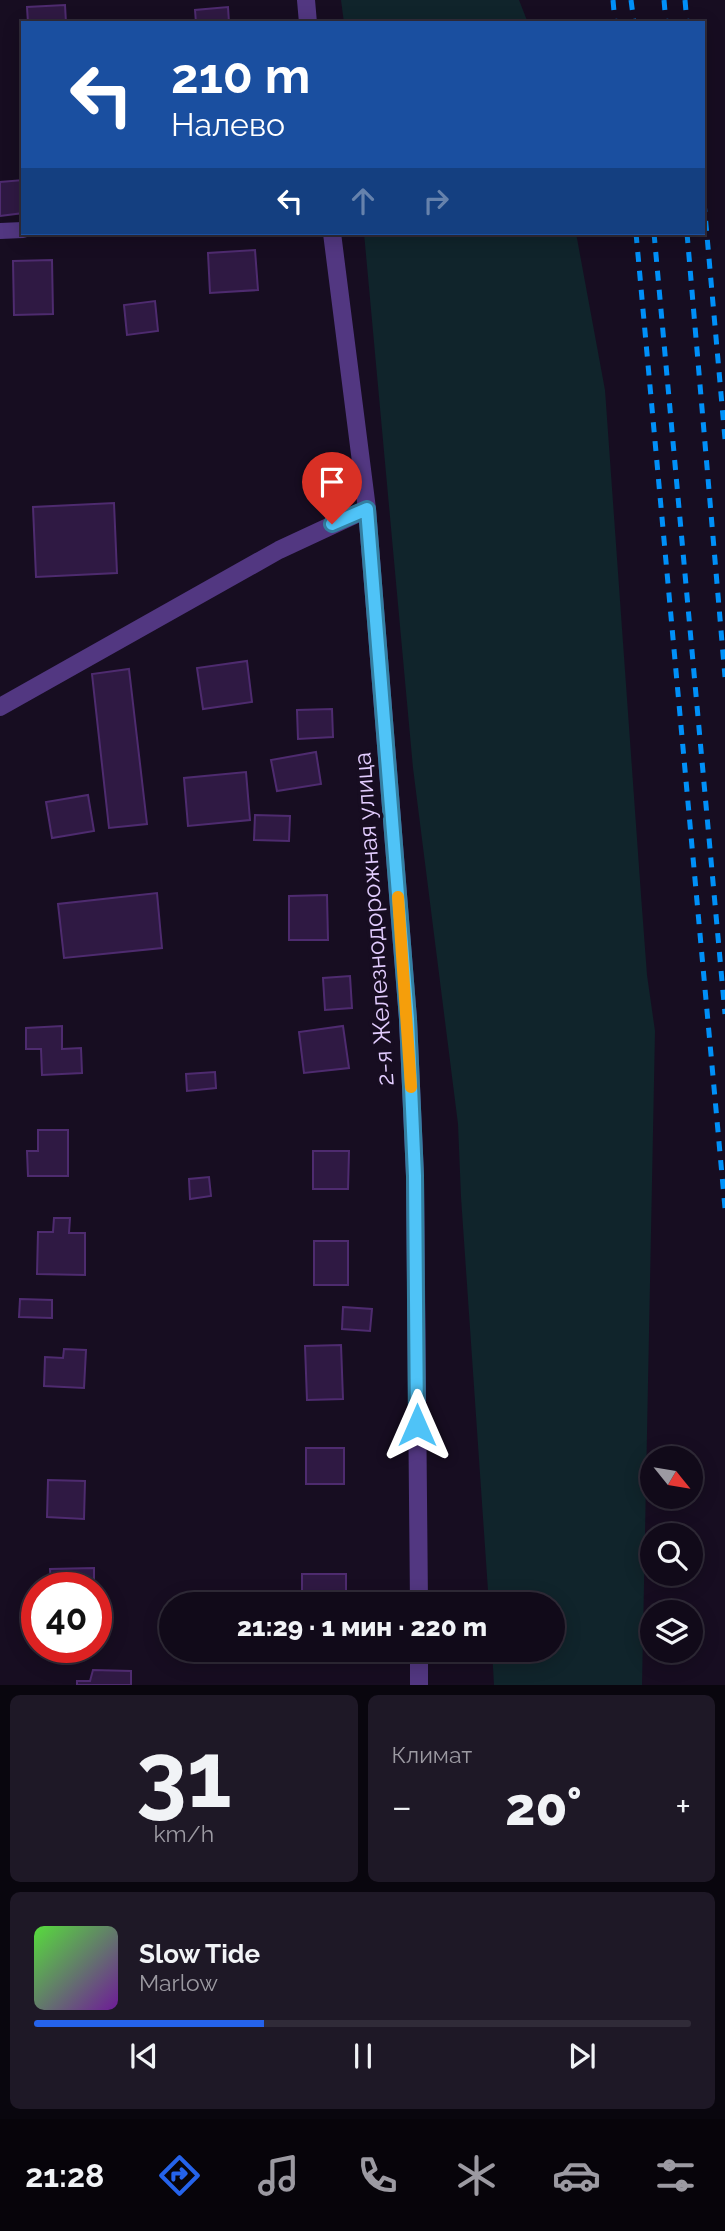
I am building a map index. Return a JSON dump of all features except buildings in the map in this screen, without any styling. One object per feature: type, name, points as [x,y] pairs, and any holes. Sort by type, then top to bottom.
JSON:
[{"type":"street","points":[[306,0],[308,21]]},
{"type":"street","name":"2-я Железнодорожная улица","points":[[332,235],[367,509],[411,1068],[415,1176],[419,1592]]},
{"type":"street","points":[[0,707],[279,550],[367,509]]},
{"type":"street","points":[[419,1662],[419,1685]]},
{"type":"lane","points":[[0,232],[21,230]]},
{"type":"shaded area","points":[[341,0],[519,0],[527,21],[344,21]]},
{"type":"shaded area","points":[[364,235],[576,235],[605,390],[647,975],[655,1031],[647,1446],[640,1446],[640,1509],[645,1509],[645,1523],[640,1523],[640,1586],[644,1586],[644,1600],[640,1600],[642,1685],[494,1685],[493,1662],[565,1662],[565,1592],[488,1592],[458,1124],[413,768]]},
{"type":"railway","points":[[613,0],[615,21]]},
{"type":"railway","points":[[631,0],[634,21]]},
{"type":"railway","points":[[664,0],[666,21]]},
{"type":"railway","points":[[685,0],[687,21]]},
{"type":"railway","points":[[705,213],[725,439]]},
{"type":"railway","points":[[636,235],[725,1208]]},
{"type":"railway","points":[[654,235],[725,1014]]},
{"type":"railway","points":[[687,235],[725,677]]},
{"type":"slow traffic","points":[[398,897],[411,1087]]},
{"type":"route","points":[[332,524],[367,509],[408,1019],[415,1176],[417,1425]]}]
